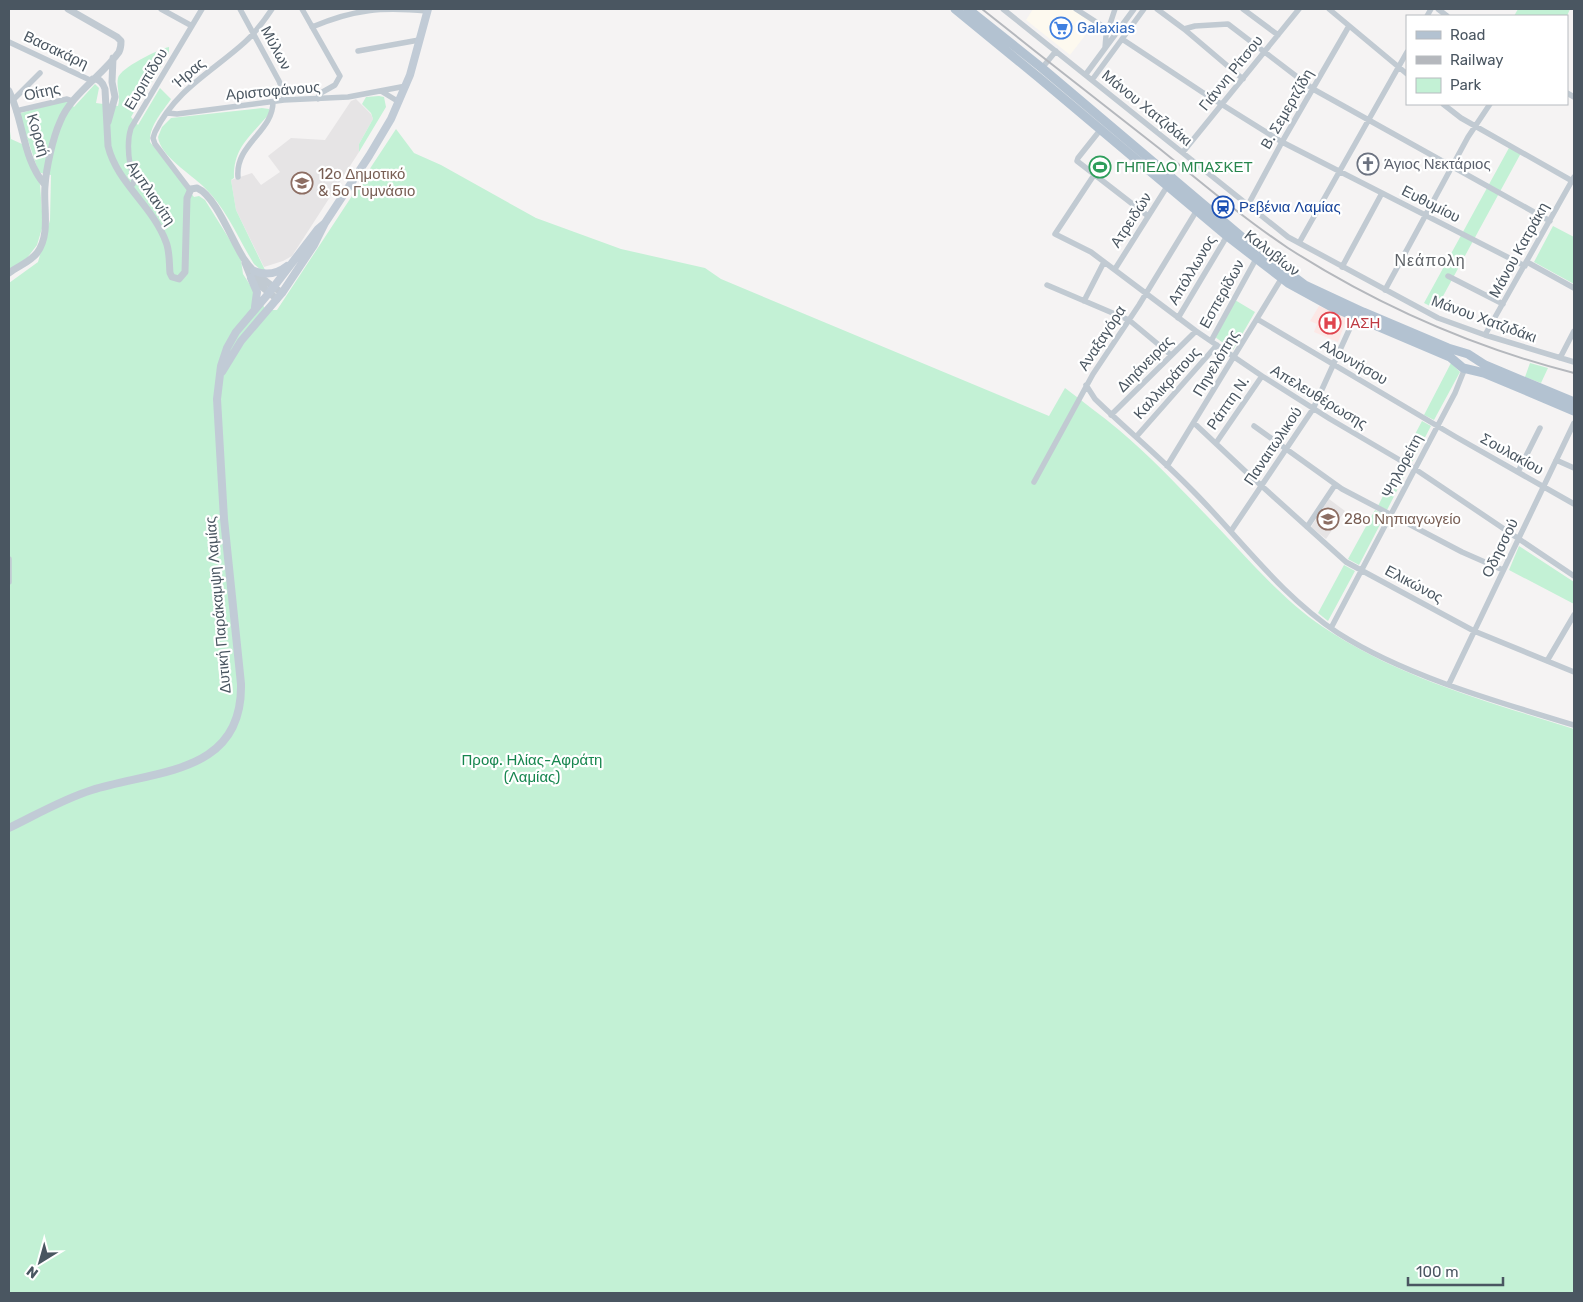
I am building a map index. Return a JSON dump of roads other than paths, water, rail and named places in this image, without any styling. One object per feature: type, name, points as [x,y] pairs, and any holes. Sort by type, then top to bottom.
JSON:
[{"type":"main road","name":"Καλυβίων","points":[[955,9],[1256,259],[1284,275],[1348,306],[1448,348],[1469,354],[1485,365],[1574,402]]},
{"type":"main road","name":"Καλυβίων","points":[[968,9],[1042,68],[1249,242],[1284,275],[1315,299],[1448,356],[1463,367],[1484,372],[1574,411]]},
{"type":"main road","points":[[279,296],[369,156],[399,102],[406,86],[428,10]]},
{"type":"main road","points":[[253,312],[257,295],[253,275],[281,271],[294,260],[318,229],[326,223]]},
{"type":"main road","name":"Δυτική Παράκαμψη Λαμίας","points":[[9,828],[80,794],[188,766],[213,751],[232,728],[240,702],[240,684],[224,527],[217,406],[219,378],[227,348],[236,332],[272,290],[294,260]]},
{"type":"main road","name":"Δυτική Παράκαμψη Λαμίας","points":[[219,378],[241,341],[279,296]]},
{"type":"main road","points":[[1469,354],[1473,364],[1463,367],[1460,356],[1469,354]]},
{"type":"street","name":"Αμπλιανίτη","points":[[68,9],[120,39],[122,43],[121,48],[113,58],[112,82],[114,100],[106,127],[108,149],[118,170],[148,210],[162,233],[167,244],[170,273],[177,279],[183,276],[185,270],[186,211],[190,190]]},
{"type":"street","points":[[161,9],[192,26]]},
{"type":"street","name":"Ευριπίδου","points":[[129,186],[135,180],[130,166],[128,139],[131,128],[202,9]]},
{"type":"street","name":"Μύλων","points":[[240,9],[279,81],[284,100]]},
{"type":"street","name":"Ήρας","points":[[190,190],[157,148],[154,140],[157,129],[184,92],[254,33],[272,9]]},
{"type":"street","points":[[302,9],[340,76],[336,84],[321,93],[318,98]]},
{"type":"street","points":[[312,27],[333,18],[361,11],[390,9],[428,10]]},
{"type":"street","name":"Μάνου Χατζιδάκι","points":[[1003,9],[1282,232],[1299,243],[1438,318],[1574,362]]},
{"type":"street","points":[[1076,9],[1108,29]]},
{"type":"street","points":[[1105,48],[1108,29],[1115,9]]},
{"type":"street","points":[[1086,74],[1134,9]]},
{"type":"street","points":[[1092,80],[1144,9]]},
{"type":"street","points":[[1156,9],[1184,29],[1243,78]]},
{"type":"street","points":[[1243,9],[1278,35]]},
{"type":"street","name":"Γιάννη Ρίτσου","points":[[1183,152],[1299,9]]},
{"type":"street","points":[[1329,9],[1406,73]]},
{"type":"street","points":[[1184,29],[1195,26],[1228,24],[1313,89],[1550,221]]},
{"type":"street","name":"Β. Σεμερτζίδη","points":[[1248,205],[1349,26]]},
{"type":"street","name":"Ευθυμίου","points":[[1122,39],[1282,142],[1382,194],[1574,288]]},
{"type":"street","points":[[358,51],[419,40]]},
{"type":"street","name":"Βασακάρη","points":[[9,42],[94,78]]},
{"type":"street","points":[[1042,68],[1056,51]]},
{"type":"street","points":[[1299,243],[1406,54]]},
{"type":"street","points":[[9,273],[29,260],[39,250],[45,231],[45,185],[59,124],[73,101],[113,58]]},
{"type":"street","points":[[13,100],[40,73]]},
{"type":"street","points":[[94,78],[107,76],[112,82]]},
{"type":"street","points":[[94,78],[101,81],[105,89],[106,127]]},
{"type":"street","name":"Αριστοφάνους","points":[[168,113],[177,114],[284,100],[348,96],[381,92],[406,86]]},
{"type":"street","name":"Κοραή","points":[[9,91],[29,156],[38,177],[45,185]]},
{"type":"street","points":[[381,92],[399,102]]},
{"type":"street","name":"Οίτης","points":[[16,111],[67,99],[73,101]]},
{"type":"street","points":[[238,177],[243,154],[270,119],[273,111],[273,102]]},
{"type":"street","points":[[1444,105],[1476,126],[1574,180]]},
{"type":"street","points":[[1385,290],[1452,166],[1489,105]]},
{"type":"street","points":[[1101,129],[1077,161],[1148,216]]},
{"type":"street","points":[[118,170],[127,171],[130,166]]},
{"type":"street","name":"Απελευθέρωσης","points":[[1094,175],[1055,234],[1081,246],[1115,269],[1178,318],[1262,376],[1313,409],[1415,469],[1574,576]]},
{"type":"street","name":"Μάνου Κατράκη","points":[[1486,335],[1574,180]]},
{"type":"street","name":"Ατρειδών","points":[[1115,269],[1168,185]]},
{"type":"street","points":[[190,190],[197,188],[207,196],[253,275],[279,296]]},
{"type":"street","points":[[1342,267],[1382,194]]},
{"type":"street","name":"Αναξαγόρα","points":[[1034,482],[1086,385],[1197,210]]},
{"type":"street","name":"Απόλλωνος","points":[[1178,318],[1227,236]]},
{"type":"street","name":"Εσπερίδων","points":[[1210,341],[1256,259]]},
{"type":"street","points":[[1084,301],[1104,262]]},
{"type":"street","name":"Πηνελόπης","points":[[1167,466],[1284,275]]},
{"type":"street","points":[[1448,276],[1503,304]]},
{"type":"street","points":[[1047,285],[1129,320],[1171,355]]},
{"type":"street","name":"Παναιτωλικού","points":[[1231,531],[1313,409],[1355,317]]},
{"type":"street","name":"Αλοννήσου","points":[[1258,319],[1438,426]]},
{"type":"street","name":"Διηάνειρας","points":[[1111,414],[1196,330]]},
{"type":"street","points":[[1560,358],[1574,332]]},
{"type":"street","name":"Καλλικράτους","points":[[1136,437],[1217,345]]},
{"type":"street","name":"Ψηλορείτη","points":[[1331,628],[1438,426],[1461,380],[1463,367]]},
{"type":"street","name":"Ράπτη Ν.","points":[[1216,443],[1262,376]]},
{"type":"street","points":[[1086,385],[1095,399],[1193,490],[1287,592],[1304,608],[1331,628],[1387,659],[1449,684],[1574,725]]},
{"type":"street","name":"Οδησσού","points":[[1449,684],[1574,422]]},
{"type":"street","name":"Ελικώνος","points":[[1194,423],[1338,555],[1362,571],[1474,630],[1574,672]]},
{"type":"street","points":[[1254,426],[1335,485],[1462,552],[1503,570]]},
{"type":"street","name":"Σουλακίου","points":[[1438,426],[1574,504]]},
{"type":"street","points":[[1518,472],[1540,428]]},
{"type":"street","points":[[1556,460],[1574,468]]},
{"type":"street","points":[[1307,527],[1335,485]]},
{"type":"street","points":[[9,559],[9,582]]},
{"type":"street","points":[[1547,661],[1574,615]]},
{"type":"railway","points":[[982,9],[1271,237],[1322,269],[1391,306],[1462,337],[1536,363],[1574,373]]},
{"type":"place","name":"Galaxias","points":[[1061,28]]},
{"type":"place","name":"Άγιος Νεκτάριος","points":[[1368,164]]},
{"type":"place","name":"ΓΗΠΕΔΟ ΜΠΑΣΚΕΤ","points":[[1100,167]]},
{"type":"place","name":"12ο Δημοτικό & 5ο Γυμνάσιο","points":[[302,183]]},
{"type":"place","name":"Ρεβένια Λαμίας","points":[[1223,207]]},
{"type":"place","name":"ΙΑΣΗ","points":[[1330,323]]},
{"type":"place","name":"28ο Νηπιαγωγείο","points":[[1328,519]]},
{"type":"district","name":"Νεάπολη","points":[[1430,260]]},
{"type":"park label","name":"Προφ. Ηλίας-Αφράτη (Λαμίας)","points":[[532,768]]}]
